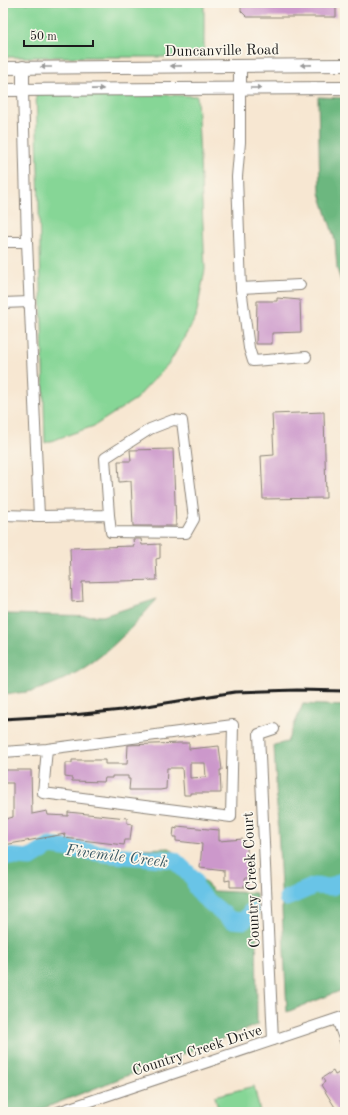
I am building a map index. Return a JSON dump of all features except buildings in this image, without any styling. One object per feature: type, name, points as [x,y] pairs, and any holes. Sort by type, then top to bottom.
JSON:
[{"type":"main road","name":"Duncanville Road","points":[[3,68],[345,64]]},
{"type":"main road","points":[[240,66],[240,88]]},
{"type":"main road","points":[[23,67],[23,90]]},
{"type":"main road","points":[[3,90],[345,88]]},
{"type":"street","points":[[240,88],[240,142],[237,177],[241,288],[249,348],[253,361],[306,357]]},
{"type":"street","points":[[23,90],[27,242],[39,516]]},
{"type":"street","points":[[3,242],[27,242]]},
{"type":"street","points":[[241,288],[300,285]]},
{"type":"street","points":[[3,303],[30,302]]},
{"type":"street","points":[[173,420],[182,421],[194,519],[186,532],[111,532],[109,515],[105,458],[150,429],[173,420]]},
{"type":"street","points":[[3,515],[109,515]]},
{"type":"street","points":[[3,752],[47,749],[233,725],[231,818],[43,793],[47,749]]},
{"type":"street","name":"Country Creek Court","points":[[273,1040],[259,734],[274,730]]},
{"type":"street","points":[[341,1018],[345,1041]]},
{"type":"street","name":"Country Creek Drive","points":[[58,1112],[71,1110],[341,1018]]},
{"type":"green space","points":[[3,3],[204,3],[204,57],[3,57]]},
{"type":"green space","points":[[36,90],[197,96],[205,269],[196,317],[170,362],[136,399],[94,426],[45,443]]},
{"type":"green space","points":[[318,97],[345,98],[345,293],[337,269],[335,240],[320,193]]},
{"type":"green space","points":[[157,599],[130,629],[102,655],[71,676],[33,691],[3,694],[3,614],[103,616]]},
{"type":"green space","points":[[303,704],[345,706],[345,989],[287,1012],[274,745],[287,742]]},
{"type":"green space","points":[[170,848],[214,891],[256,893],[257,1025],[34,1112],[3,1112],[3,853]]},
{"type":"green space","points":[[254,1086],[260,1112],[219,1112],[215,1096]]},
{"type":"waterway","name":"Fivemile Creek","points":[[3,856],[31,858],[50,846],[113,855],[174,860],[194,879],[196,888],[202,896],[231,920],[244,921],[251,911]]},
{"type":"waterway","name":"Fivemile Creek","points":[[287,898],[314,886],[332,887],[345,879]]},
{"type":"railway","points":[[3,719],[73,715],[122,710],[235,692],[297,690],[345,691]]}]
